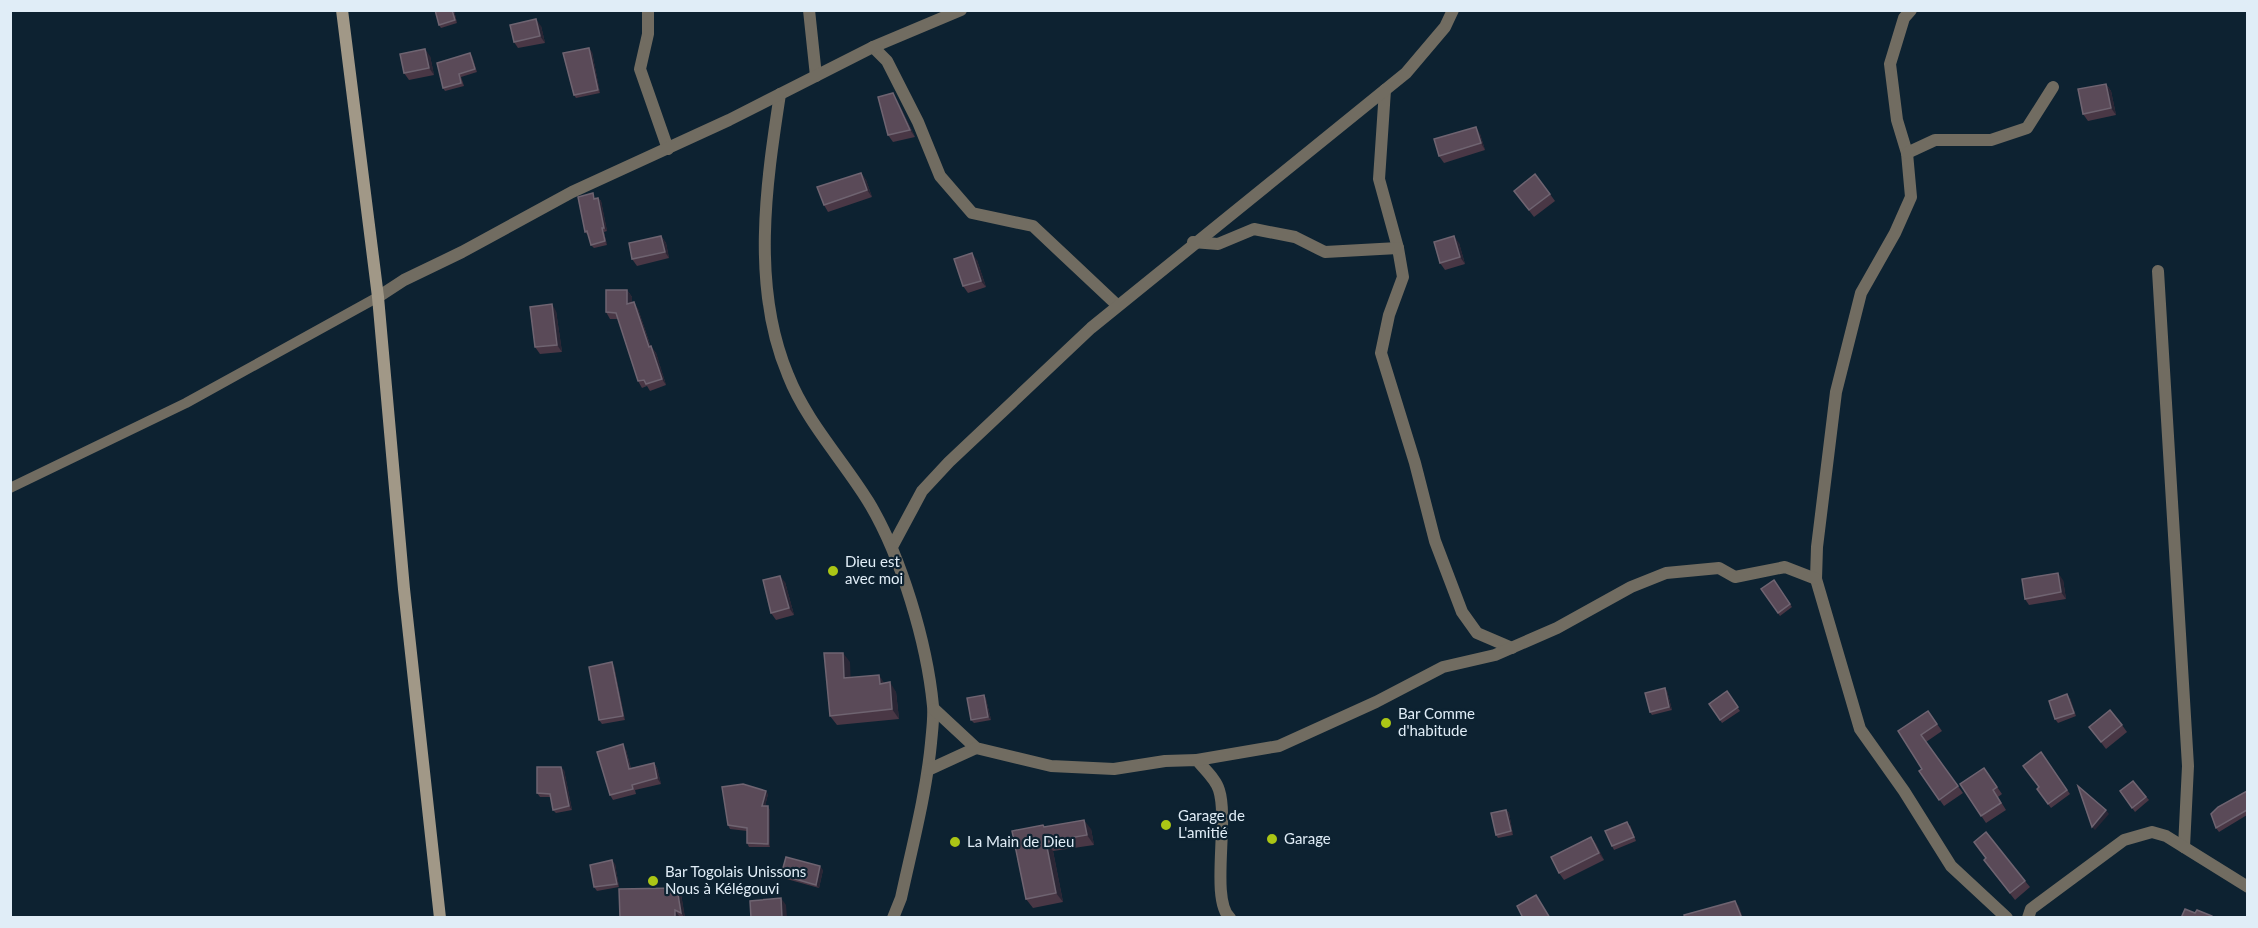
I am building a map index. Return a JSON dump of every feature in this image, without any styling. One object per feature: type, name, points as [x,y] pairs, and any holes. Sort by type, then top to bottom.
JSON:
[{"type":"main road","points":[[342,10],[378,297],[404,589],[440,918]]},
{"type":"street","points":[[648,10],[648,33],[640,69],[668,149]]},
{"type":"street","points":[[808,10],[816,75]]},
{"type":"street","points":[[378,297],[404,280],[462,252],[572,192],[668,149],[873,47],[961,10]]},
{"type":"street","points":[[892,547],[922,491],[935,476],[1117,305],[1406,73],[1445,27],[1453,10]]},
{"type":"street","points":[[1911,10],[1904,18],[1890,64],[1897,120],[1907,153],[1911,197],[1895,233],[1860,293],[1836,392],[1817,546],[1816,579],[1860,729],[1904,790],[1951,866],[2007,918]]},
{"type":"street","points":[[873,47],[887,61],[918,122],[940,176],[972,213],[1033,226],[1117,305]]},
{"type":"street","points":[[1907,153],[1935,140],[1991,140],[2027,128],[2053,87]]},
{"type":"street","points":[[1385,90],[1379,179],[1398,248],[1402,277],[1389,315],[1381,353],[1415,463],[1435,542],[1462,612],[1477,633],[1512,648]]},
{"type":"street","points":[[780,94],[768,173],[765,246],[767,293],[774,328],[786,373],[797,397],[869,503],[892,547],[927,658],[934,709],[928,770],[901,898],[893,918]]},
{"type":"street","points":[[1193,242],[1218,244],[1254,228],[1295,237],[1325,252],[1398,248]]},
{"type":"street","points":[[2158,271],[2188,766],[2184,847]]},
{"type":"street","points":[[934,709],[976,748],[1051,766],[1114,769],[1165,761],[1197,760],[1279,746],[1376,702],[1443,667],[1495,655],[1557,628],[1631,587],[1666,573],[1719,568],[1735,577],[1785,567],[1816,579]]},
{"type":"street","points":[[928,770],[976,748]]},
{"type":"street","points":[[1197,760],[1218,786],[1223,806],[1219,895],[1230,918]]},
{"type":"street","points":[[2028,918],[2031,909],[2124,840],[2152,832],[2184,847],[2247,887]]},
{"type":"lane","points":[[10,488],[186,403],[378,297]]},
{"type":"building","points":[[435,10],[452,10],[455,20],[439,25]]},
{"type":"building","points":[[536,19],[540,36],[514,42],[510,25]]},
{"type":"building","points":[[589,48],[598,90],[574,95],[563,53]]},
{"type":"building","points":[[425,49],[429,68],[404,73],[400,54]]},
{"type":"building","points":[[470,53],[475,69],[459,74],[461,83],[443,88],[437,63]]},
{"type":"building","points":[[2106,84],[2111,108],[2083,114],[2078,89]]},
{"type":"building","points":[[893,93],[910,130],[888,135],[878,97]]},
{"type":"building","points":[[1476,127],[1481,143],[1439,156],[1434,139]]},
{"type":"building","points":[[861,173],[867,190],[824,205],[817,187]]},
{"type":"building","points":[[1535,174],[1550,194],[1529,210],[1514,191]]},
{"type":"building","points":[[593,193],[594,199],[598,198],[605,241],[591,245],[587,231],[585,232],[578,197]]},
{"type":"building","points":[[661,236],[665,252],[632,259],[629,243]]},
{"type":"building","points":[[1454,236],[1460,257],[1440,263],[1434,242]]},
{"type":"building","points":[[972,253],[981,281],[963,286],[954,259]]},
{"type":"building","points":[[606,290],[627,290],[627,304],[634,302],[662,379],[646,384],[644,380],[638,381],[616,313],[606,312]]},
{"type":"building","points":[[552,304],[557,345],[535,347],[530,307]]},
{"type":"building","points":[[2058,573],[2061,592],[2025,599],[2022,579]]},
{"type":"building","points":[[780,576],[789,608],[771,613],[763,580]]},
{"type":"building","points":[[1774,580],[1790,604],[1778,613],[1761,589]]},
{"type":"building","points":[[824,653],[843,653],[844,678],[879,675],[880,684],[890,682],[892,709],[830,716]]},
{"type":"building","points":[[612,662],[623,716],[599,720],[589,667]]},
{"type":"building","points":[[1665,688],[1669,707],[1650,712],[1645,693]]},
{"type":"building","points":[[1727,691],[1738,707],[1720,720],[1709,704]]},
{"type":"building","points":[[2067,694],[2074,713],[2055,719],[2049,701]]},
{"type":"building","points":[[984,695],[988,717],[971,720],[967,698]]},
{"type":"building","points":[[2110,710],[2122,725],[2101,742],[2089,727]]},
{"type":"building","points":[[1928,711],[1937,724],[1921,735],[1958,786],[1939,800],[1919,771],[1922,769],[1898,731]]},
{"type":"building","points":[[623,744],[629,769],[654,763],[657,778],[632,785],[633,789],[610,795],[597,752]]},
{"type":"building","points":[[2041,752],[2067,790],[2048,804],[2037,789],[2039,787],[2023,766]]},
{"type":"building","points":[[537,767],[561,767],[569,806],[553,810],[550,794],[537,793]]},
{"type":"building","points":[[1984,768],[1997,787],[1993,790],[2001,803],[1981,816],[1960,784]]},
{"type":"building","points":[[2133,781],[2146,797],[2132,808],[2120,791]]},
{"type":"building","points":[[743,784],[766,791],[762,806],[768,806],[768,844],[747,843],[747,828],[728,825],[722,787]]},
{"type":"building","points":[[2078,786],[2106,810],[2092,827]]},
{"type":"building","points":[[2247,791],[2247,810],[2216,828],[2211,814],[2218,807]]},
{"type":"building","points":[[1506,810],[1511,831],[1496,835],[1491,813]]},
{"type":"building","points":[[1084,820],[1087,835],[1046,842],[1056,893],[1026,899],[1012,831]]},
{"type":"building","points":[[1627,822],[1634,837],[1612,846],[1605,831]]},
{"type":"building","points":[[1986,832],[2025,881],[2010,893],[1984,860],[1986,858],[1974,842]]},
{"type":"building","points":[[1591,837],[1599,853],[1559,873],[1551,857]]},
{"type":"building","points":[[786,857],[820,866],[816,885],[781,875]]},
{"type":"building","points":[[612,860],[617,884],[594,887],[590,865]]},
{"type":"building","points":[[677,888],[681,913],[675,910],[675,918],[620,918],[619,889]]},
{"type":"building","points":[[1536,895],[1550,918],[1523,918],[1517,906]]},
{"type":"building","points":[[781,898],[782,918],[751,918],[750,901]]},
{"type":"building","points":[[1735,901],[1741,916],[1735,918],[1685,918],[1684,915]]},
{"type":"building","points":[[2185,909],[2195,913],[2197,910],[2212,918],[2181,918]]},
{"type":"place","name":"Dieu est avec moi","points":[[833,571]]},
{"type":"place","name":"Bar Comme d'habitude","points":[[1386,723]]},
{"type":"place","name":"Garage de L'amitié","points":[[1166,825]]},
{"type":"place","name":"Garage","points":[[1272,839]]},
{"type":"place","name":"La Main de Dieu","points":[[955,842]]},
{"type":"place","name":"Bar Togolais Unissons Nous à Kélégouvi","points":[[653,881]]}]
